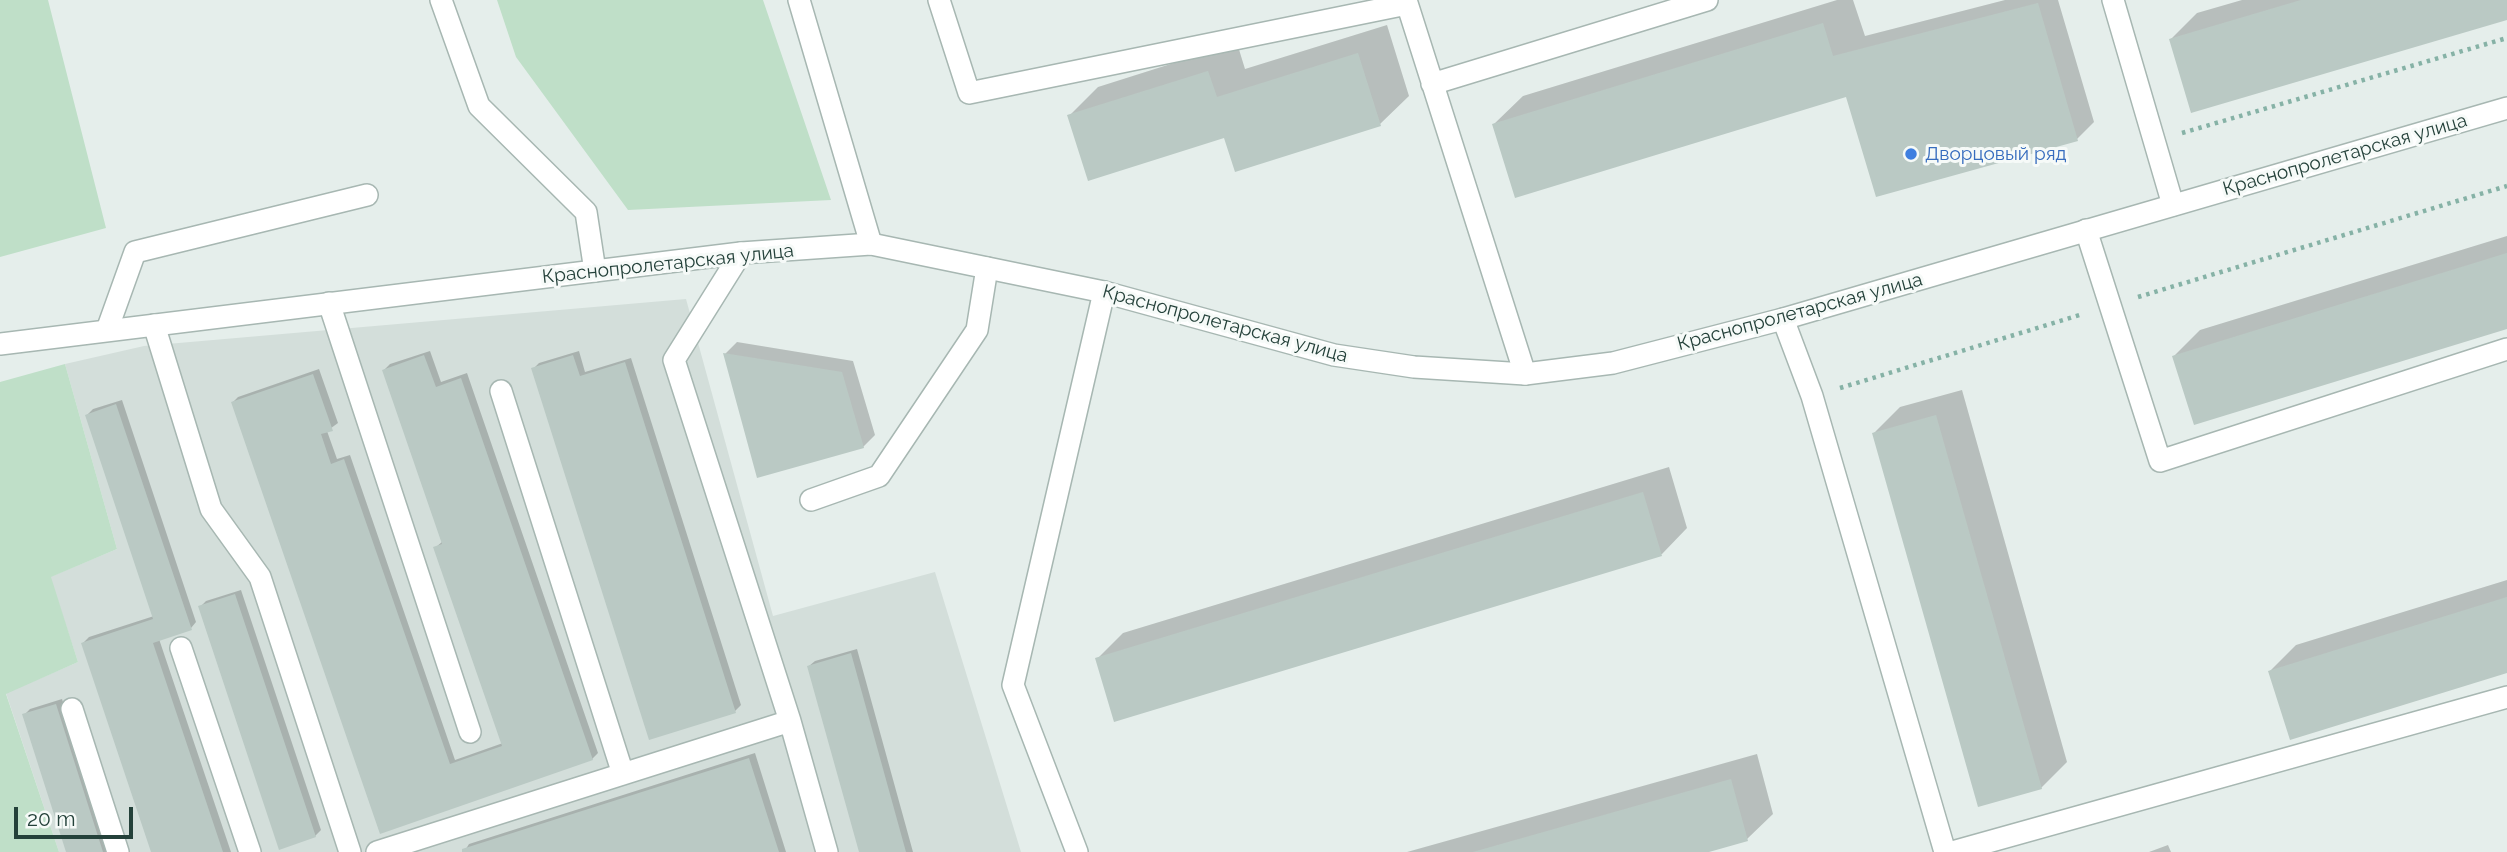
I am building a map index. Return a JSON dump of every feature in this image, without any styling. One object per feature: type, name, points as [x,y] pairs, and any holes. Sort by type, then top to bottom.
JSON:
[{"type":"street","points":[[441,0],[480,106],[586,212],[595,271]]},
{"type":"street","points":[[799,0],[871,244]]},
{"type":"street","points":[[939,0],[969,93],[1406,2],[1525,374]]},
{"type":"street","points":[[1432,84],[1707,0]]},
{"type":"street","points":[[2113,0],[2173,205]]},
{"type":"street","name":"Краснопролетарская улица","points":[[0,344],[741,253],[871,244],[1104,292],[1334,355],[1414,367],[1525,374],[1613,363],[1783,319],[2507,108]]},
{"type":"street","points":[[107,330],[135,253],[367,195]]},
{"type":"street","points":[[2086,230],[2160,461],[2507,349]]},
{"type":"street","points":[[741,253],[674,360],[790,722],[827,852]]},
{"type":"street","points":[[811,500],[879,476],[978,330],[987,268]]},
{"type":"street","points":[[1077,852],[1013,685],[1104,292]]},
{"type":"street","points":[[329,303],[470,732]]},
{"type":"street","points":[[1783,319],[1812,396],[1945,852]]},
{"type":"street","points":[[153,325],[211,509],[260,577],[350,852]]},
{"type":"street","points":[[501,391],[623,774]]},
{"type":"street","points":[[181,648],[250,852]]},
{"type":"street","points":[[1952,852],[2507,697]]},
{"type":"street","points":[[72,709],[118,852]]},
{"type":"street","points":[[377,852],[429,844],[623,774],[790,722]]},
{"type":"path","points":[[2154,141],[2507,38]]},
{"type":"path","points":[[1812,396],[2507,186]]},
{"type":"shaded area","points":[[686,299],[773,616],[935,572],[1021,852],[59,852],[6,693],[78,662],[50,577],[117,549],[65,364],[144,346]]},
{"type":"green space","points":[[0,0],[48,0],[106,228],[0,257]]},
{"type":"green space","points":[[497,0],[763,0],[831,200],[628,210],[516,57]]},
{"type":"green space","points":[[65,364],[117,549],[51,577],[78,662],[6,694],[59,852],[0,852],[0,382]]},
{"type":"building","points":[[2301,0],[2507,0],[2507,20],[2191,113],[2169,39]]},
{"type":"building","points":[[2038,3],[2078,141],[1876,197],[1846,97],[1515,198],[1492,124],[1823,23],[1833,56]]},
{"type":"building","points":[[1358,53],[1381,126],[1235,172],[1224,138],[1088,181],[1067,115],[1208,71],[1217,97]]},
{"type":"building","points":[[2507,253],[2507,329],[2194,425],[2172,356]]},
{"type":"building","points":[[723,353],[842,372],[864,448],[757,478]]},
{"type":"building","points":[[424,355],[436,387],[461,378],[593,760],[380,834],[231,402],[313,374],[333,431],[321,434],[331,464],[344,459],[450,764],[502,746],[433,547],[442,544],[382,370]]},
{"type":"building","points":[[573,355],[580,376],[625,362],[736,713],[649,740],[531,368]]},
{"type":"building","points":[[116,404],[192,630],[153,643],[223,852],[151,852],[81,643],[153,619],[85,415]]},
{"type":"building","points":[[1936,415],[2042,789],[1978,807],[1872,433]]},
{"type":"building","points":[[1643,492],[1662,556],[1114,722],[1095,658]]},
{"type":"building","points":[[235,594],[316,837],[279,850],[198,606]]},
{"type":"building","points":[[2507,597],[2507,673],[2290,740],[2268,671]]},
{"type":"building","points":[[851,653],[906,852],[859,852],[807,666]]},
{"type":"building","points":[[56,704],[103,852],[66,852],[22,714]]},
{"type":"building","points":[[749,758],[779,852],[462,852],[462,849]]},
{"type":"building","points":[[1731,779],[1748,841],[1709,852],[1473,852]]},
{"type":"place","name":"Дворцовый ряд","points":[[1911,154]]}]
